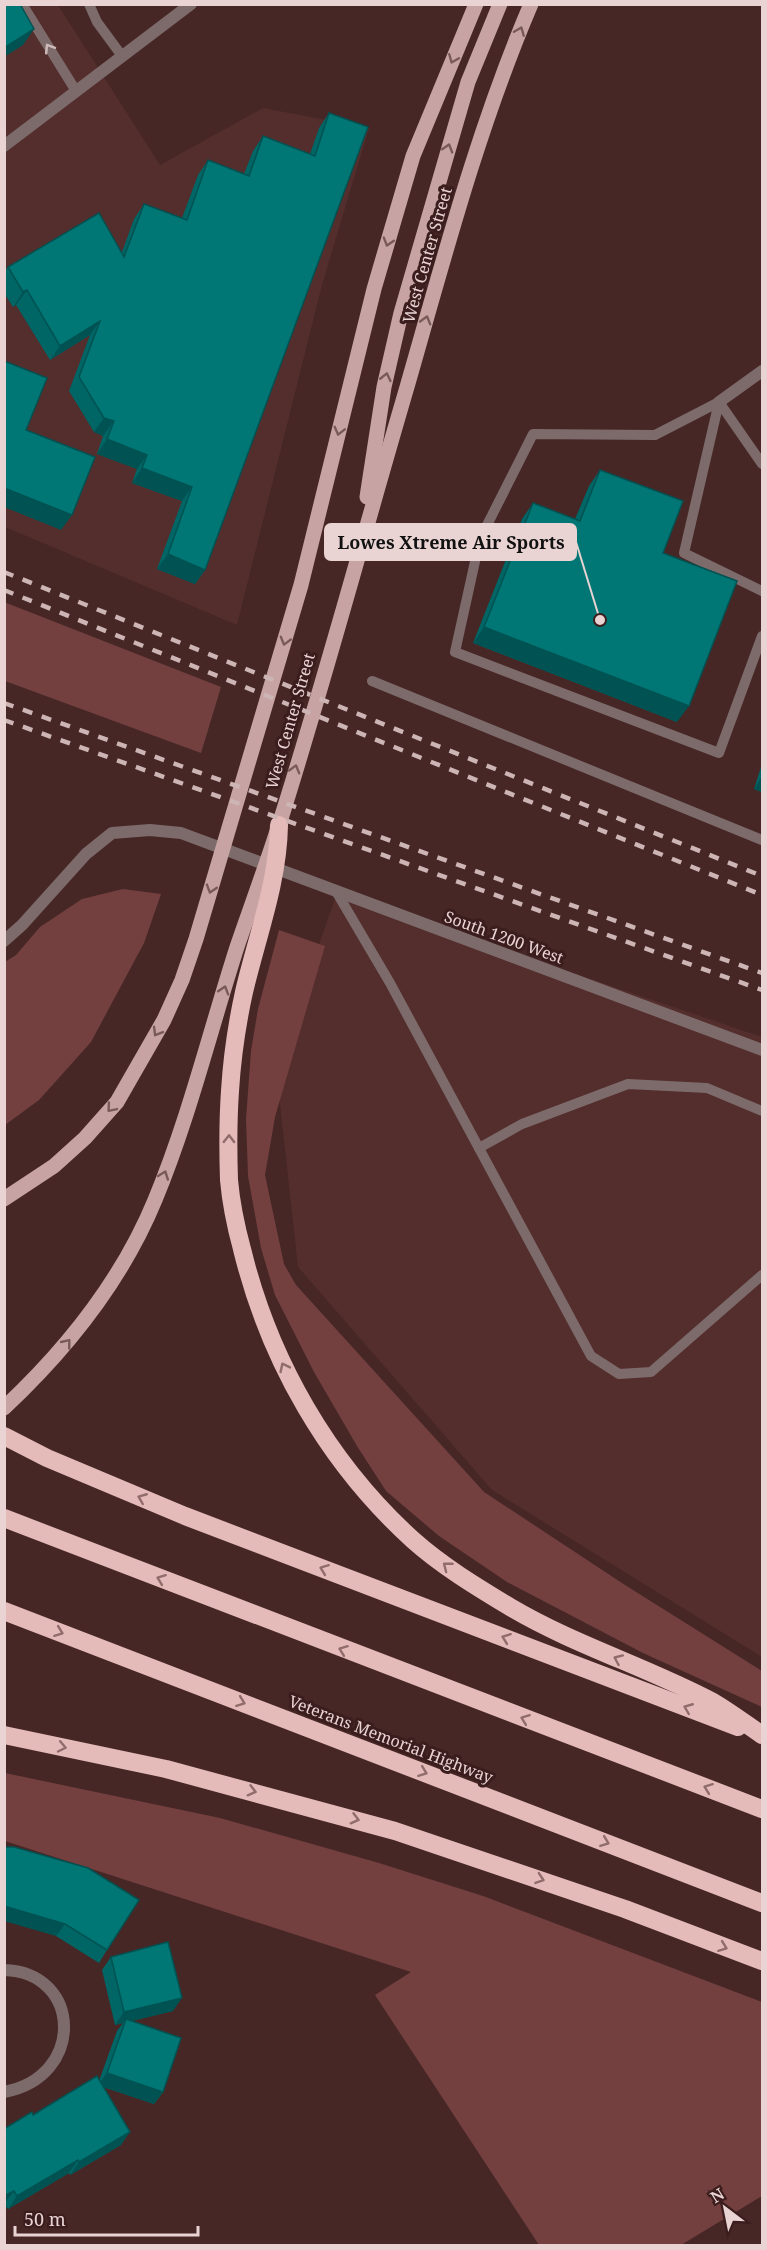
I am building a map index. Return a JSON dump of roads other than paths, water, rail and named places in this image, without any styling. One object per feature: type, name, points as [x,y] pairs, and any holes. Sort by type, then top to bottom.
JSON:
[{"type":"highway","points":[[279,825],[278,848],[269,900],[244,992],[236,1036],[230,1089],[229,1181],[237,1229],[252,1291],[268,1336],[288,1376],[312,1418],[342,1462],[378,1504],[414,1540],[456,1573],[545,1626],[714,1703],[762,1735]]},
{"type":"highway","points":[[4,1436],[47,1458],[185,1516],[762,1735]]},
{"type":"highway","points":[[4,1518],[762,1809]]},
{"type":"highway","name":"Veterans Memorial Highway","points":[[4,1611],[762,1903]]},
{"type":"highway","points":[[4,1735],[166,1769],[395,1831],[583,1894],[762,1961]]},
{"type":"main road","name":"West Center Street","points":[[4,1199],[54,1166],[85,1138],[117,1102],[164,1020],[182,980],[301,585],[374,289],[393,222],[413,156],[476,4]]},
{"type":"main road","points":[[357,559],[384,387],[401,313],[468,82],[500,4]]},
{"type":"main road","name":"West Center Street","points":[[4,1408],[70,1340],[116,1275],[154,1202],[177,1142],[236,951],[279,825],[451,233],[492,101],[531,4]]},
{"type":"street","points":[[4,146],[191,4]]},
{"type":"street","points":[[719,402],[762,371]]},
{"type":"street","name":"South 1200 West","points":[[4,941],[22,925],[86,854],[112,833],[150,830],[181,833],[762,1050]]},
{"type":"street","points":[[4,1970],[21,1972],[45,1985],[61,2008],[64,2035],[62,2049],[48,2069],[19,2089],[4,2092]]},
{"type":"lane","points":[[22,4],[76,91]]},
{"type":"lane","points":[[90,4],[97,21],[122,56]]},
{"type":"lane","points":[[719,402],[762,464]]},
{"type":"lane","points":[[719,402],[684,553],[762,591]]},
{"type":"lane","points":[[719,402],[655,435],[533,435],[480,538],[456,652],[719,753],[762,636]]},
{"type":"lane","points":[[372,681],[762,840]]},
{"type":"lane","points":[[337,893],[390,983],[591,1356],[620,1374],[651,1372],[762,1275]]},
{"type":"lane","points":[[479,1148],[522,1124],[628,1084],[707,1088],[762,1111]]},
{"type":"railway","points":[[4,572],[762,876]]},
{"type":"railway","points":[[4,590],[762,895]]},
{"type":"railway","points":[[4,703],[762,973]]},
{"type":"railway","points":[[4,720],[762,990]]},
{"type":"place","name":"Lowes Xtreme Air Sports","points":[[600,620]]}]
